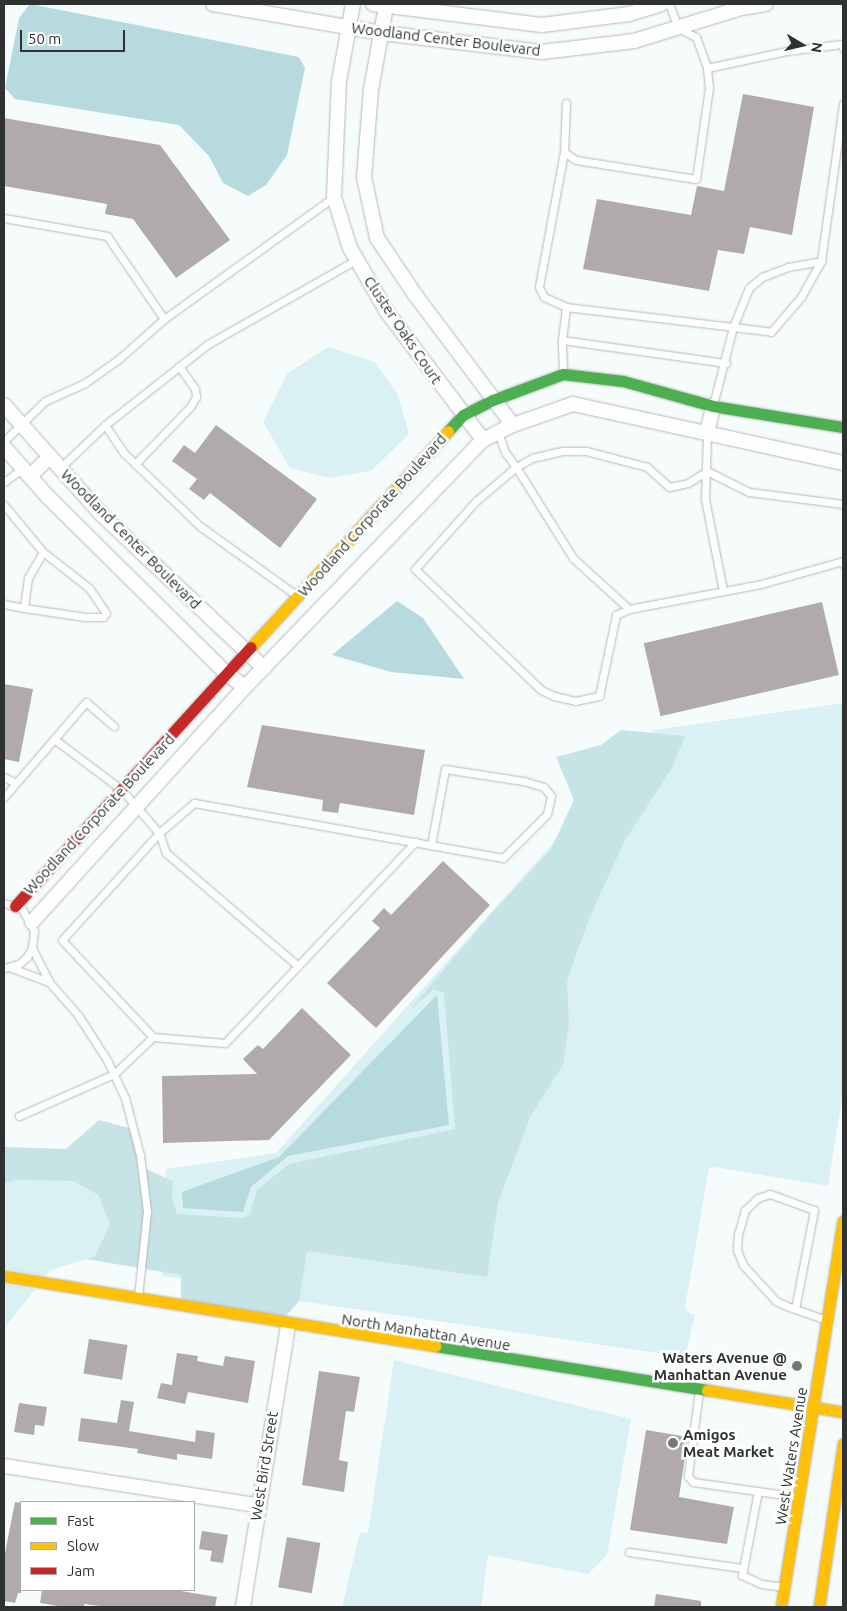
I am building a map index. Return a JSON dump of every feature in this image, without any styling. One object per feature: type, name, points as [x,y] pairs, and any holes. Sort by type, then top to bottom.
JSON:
[{"type":"street","name":"Woodland Center Boulevard","points":[[213,4],[382,33],[542,52],[634,41],[766,4]]},
{"type":"street","name":"Cluster Oaks Court","points":[[353,4],[339,81],[334,197],[350,248],[387,312],[483,440]]},
{"type":"street","name":"Woodland Center Boulevard","points":[[379,5],[542,25],[629,14],[662,4]]},
{"type":"street","name":"Cluster Oaks Court","points":[[379,5],[382,33],[371,89],[364,177],[377,238],[513,425]]},
{"type":"street","name":"Woodland Corporate Boulevard","points":[[10,904],[122,790],[463,415],[493,400],[563,374],[623,381],[713,406],[843,427]]},
{"type":"street","name":"Woodland Corporate Boulevard","points":[[32,922],[245,687],[483,440],[513,425],[573,404],[843,463]]},
{"type":"street","name":"Woodland Center Boulevard","points":[[4,405],[101,514],[264,668]]},
{"type":"street","points":[[707,433],[713,406]]},
{"type":"street","name":"Woodland Center Boulevard","points":[[4,446],[26,472],[227,674],[245,687]]},
{"type":"street","points":[[26,472],[50,456]]},
{"type":"street","name":"West Waters Avenue","points":[[781,1607],[843,1220]]},
{"type":"street","name":"North Manhattan Avenue","points":[[4,1276],[288,1325],[699,1391],[814,1406],[843,1412]]},
{"type":"street","name":"West Bird Street","points":[[243,1607],[256,1505],[288,1325]]},
{"type":"street","points":[[819,1607],[843,1444]]},
{"type":"street","points":[[4,1466],[256,1505]]},
{"type":"lane","points":[[564,152],[576,160],[696,179],[709,88],[707,68],[696,37],[678,28],[669,4]]},
{"type":"lane","points":[[707,68],[788,51],[842,44],[843,48]]},
{"type":"lane","points":[[566,103],[564,152],[539,287],[544,297],[566,307],[771,332],[801,297],[820,261],[843,104]]},
{"type":"lane","points":[[4,441],[45,401],[85,383],[120,358],[164,319],[334,197]]},
{"type":"lane","points":[[4,218],[107,236],[164,319]]},
{"type":"lane","points":[[60,468],[105,425],[208,344],[356,260]]},
{"type":"lane","points":[[713,406],[726,364],[733,327],[749,288],[762,277],[788,267],[820,261]]},
{"type":"lane","points":[[563,374],[562,340],[566,307]]},
{"type":"lane","points":[[562,340],[726,364]]},
{"type":"lane","points":[[134,464],[190,407],[196,397],[195,389],[179,366]]},
{"type":"lane","points":[[105,425],[134,464],[202,527],[297,596]]},
{"type":"lane","points":[[498,432],[505,452],[573,558],[629,609]]},
{"type":"lane","points":[[707,433],[705,499],[723,591]]},
{"type":"lane","points":[[706,471],[688,483],[668,488],[647,467],[586,451],[553,453],[532,458],[516,467],[476,501],[415,569],[541,690],[575,701],[599,696],[616,615],[629,609],[761,584],[843,561],[843,564]]},
{"type":"lane","points":[[706,471],[749,492],[843,504]]},
{"type":"lane","points":[[4,482],[26,472]]},
{"type":"lane","points":[[4,504],[43,552],[89,588],[106,613],[103,618],[85,617],[4,604]]},
{"type":"lane","points":[[24,608],[28,578],[43,552]]},
{"type":"lane","points":[[4,797],[86,702],[114,726]]},
{"type":"lane","points":[[54,739],[122,790],[159,833],[166,853],[298,966]]},
{"type":"lane","points":[[415,842],[225,1043],[153,1038],[62,940],[159,833],[194,804],[415,842],[431,845],[503,858],[547,814],[551,796],[544,787],[523,780],[445,769],[431,845]]},
{"type":"lane","points":[[4,777],[16,783]]},
{"type":"lane","points":[[10,904],[32,922],[32,948],[49,982],[78,1015],[114,1074],[125,1098],[140,1155],[147,1212],[137,1299]]},
{"type":"lane","points":[[6,968],[23,960],[32,948]]},
{"type":"lane","points":[[6,968],[49,982]]},
{"type":"lane","points":[[19,1116],[114,1074],[153,1038]]},
{"type":"lane","points":[[795,1309],[814,1210],[770,1194],[758,1198],[745,1210],[738,1234],[737,1250],[743,1265],[756,1281],[776,1300],[795,1309],[827,1320]]},
{"type":"lane","points":[[699,1391],[688,1476],[693,1482],[799,1497]]},
{"type":"lane","points":[[758,1491],[742,1575],[761,1584],[784,1587]]},
{"type":"lane","points":[[630,1552],[742,1568]]},
{"type":"shaded area","points":[[30,4],[299,57],[305,68],[287,155],[266,185],[248,196],[223,183],[209,156],[179,125],[15,99],[5,88],[19,18]]},
{"type":"shaded area","points":[[328,347],[375,362],[398,395],[409,434],[371,471],[329,478],[290,468],[263,422],[287,374]]},
{"type":"shaded area","points":[[397,601],[423,618],[464,679],[391,672],[332,655]]},
{"type":"shaded area","points":[[843,703],[843,1092],[828,1186],[715,1167],[709,1168],[685,1307],[687,1312],[695,1315],[685,1357],[299,1301],[300,1296],[162,1276],[166,1169],[276,1153],[654,730]]},
{"type":"shaded area","points":[[621,730],[685,736],[672,768],[624,842],[588,921],[567,981],[569,1023],[563,1065],[531,1115],[498,1203],[487,1277],[307,1251],[299,1301],[285,1317],[181,1299],[181,1275],[86,1259],[95,1256],[110,1224],[98,1195],[73,1181],[17,1180],[4,1183],[4,1147],[66,1149],[99,1120],[133,1129],[146,1169],[173,1181],[172,1197],[177,1214],[244,1218],[250,1214],[257,1190],[289,1164],[455,1129],[444,993],[434,989],[408,1012],[492,913],[551,849],[574,800],[556,757],[601,745]]},
{"type":"shaded area","points":[[437,995],[449,1125],[288,1156],[251,1187],[243,1212],[183,1208],[182,1192],[279,1157]]},
{"type":"shaded area","points":[[17,1180],[73,1181],[98,1195],[110,1224],[95,1256],[51,1270],[45,1276],[4,1269],[4,1183]]},
{"type":"shaded area","points":[[4,1284],[35,1289],[4,1329]]},
{"type":"shaded area","points":[[394,1360],[631,1419],[607,1555],[588,1574],[488,1555],[481,1607],[342,1607],[360,1532],[368,1533]]},
{"type":"building","points":[[743,94],[814,107],[792,235],[750,227],[744,254],[718,250],[709,291],[583,269],[597,199],[691,215],[697,186],[724,191]]},
{"type":"building","points":[[4,118],[160,145],[230,240],[176,278],[133,219],[105,214],[107,204],[4,186]]},
{"type":"building","points":[[216,425],[317,499],[280,548],[210,493],[204,500],[189,489],[197,479],[172,461],[184,445],[195,453]]},
{"type":"building","points":[[822,602],[839,675],[661,716],[644,643]]},
{"type":"building","points":[[4,684],[33,689],[19,762],[4,759]]},
{"type":"building","points":[[262,725],[425,750],[414,815],[340,803],[338,813],[322,811],[323,800],[247,787]]},
{"type":"building","points":[[443,861],[490,905],[376,1028],[327,983],[380,928],[372,921],[384,908],[391,915]]},
{"type":"building","points":[[302,1008],[351,1055],[269,1140],[163,1143],[162,1076],[257,1074],[243,1059],[258,1045],[263,1049]]},
{"type":"building","points":[[89,1339],[128,1345],[122,1380],[84,1374]]},
{"type":"building","points":[[177,1353],[198,1356],[197,1361],[223,1366],[225,1356],[255,1361],[248,1403],[188,1392],[185,1404],[157,1398],[161,1383],[172,1385]]},
{"type":"building","points":[[319,1371],[360,1377],[354,1412],[346,1411],[339,1460],[348,1462],[344,1492],[302,1485]]},
{"type":"building","points":[[121,1400],[134,1402],[129,1431],[195,1442],[196,1430],[215,1433],[212,1459],[177,1454],[177,1460],[137,1453],[138,1449],[78,1441],[81,1418],[117,1423]]},
{"type":"building","points":[[19,1403],[47,1407],[44,1426],[35,1425],[34,1435],[14,1432]]},
{"type":"building","points":[[646,1430],[688,1437],[679,1497],[734,1507],[727,1544],[630,1530]]},
{"type":"building","points":[[15,1502],[20,1503],[21,1593],[18,1593],[15,1603],[4,1601],[4,1558]]},
{"type":"building","points":[[202,1531],[228,1535],[223,1563],[210,1561],[212,1551],[199,1549]]},
{"type":"building","points":[[287,1537],[320,1543],[312,1593],[278,1587]]},
{"type":"building","points":[[42,1591],[181,1591],[217,1597],[215,1607],[107,1607],[84,1604],[84,1607],[64,1607],[40,1603]]},
{"type":"building","points":[[656,1594],[701,1601],[701,1607],[654,1607]]},
{"type":"traffic: fast","points":[[448,431],[463,415],[493,400],[563,374],[623,381],[713,406],[843,427]]},
{"type":"traffic: fast","points":[[435,1346],[707,1390]]},
{"type":"traffic: slow","points":[[251,647],[448,431]]},
{"type":"traffic: slow","points":[[781,1607],[843,1221]]},
{"type":"traffic: slow","points":[[4,1276],[435,1346]]},
{"type":"traffic: slow","points":[[707,1390],[843,1412]]},
{"type":"traffic: slow","points":[[819,1607],[843,1444]]},
{"type":"traffic: jam","points":[[15,906],[251,647]]},
{"type":"place","name":"Waters Avenue @ Manhattan Avenue","points":[[797,1366]]},
{"type":"place","name":"Amigos Meat Market","points":[[673,1443]]}]
